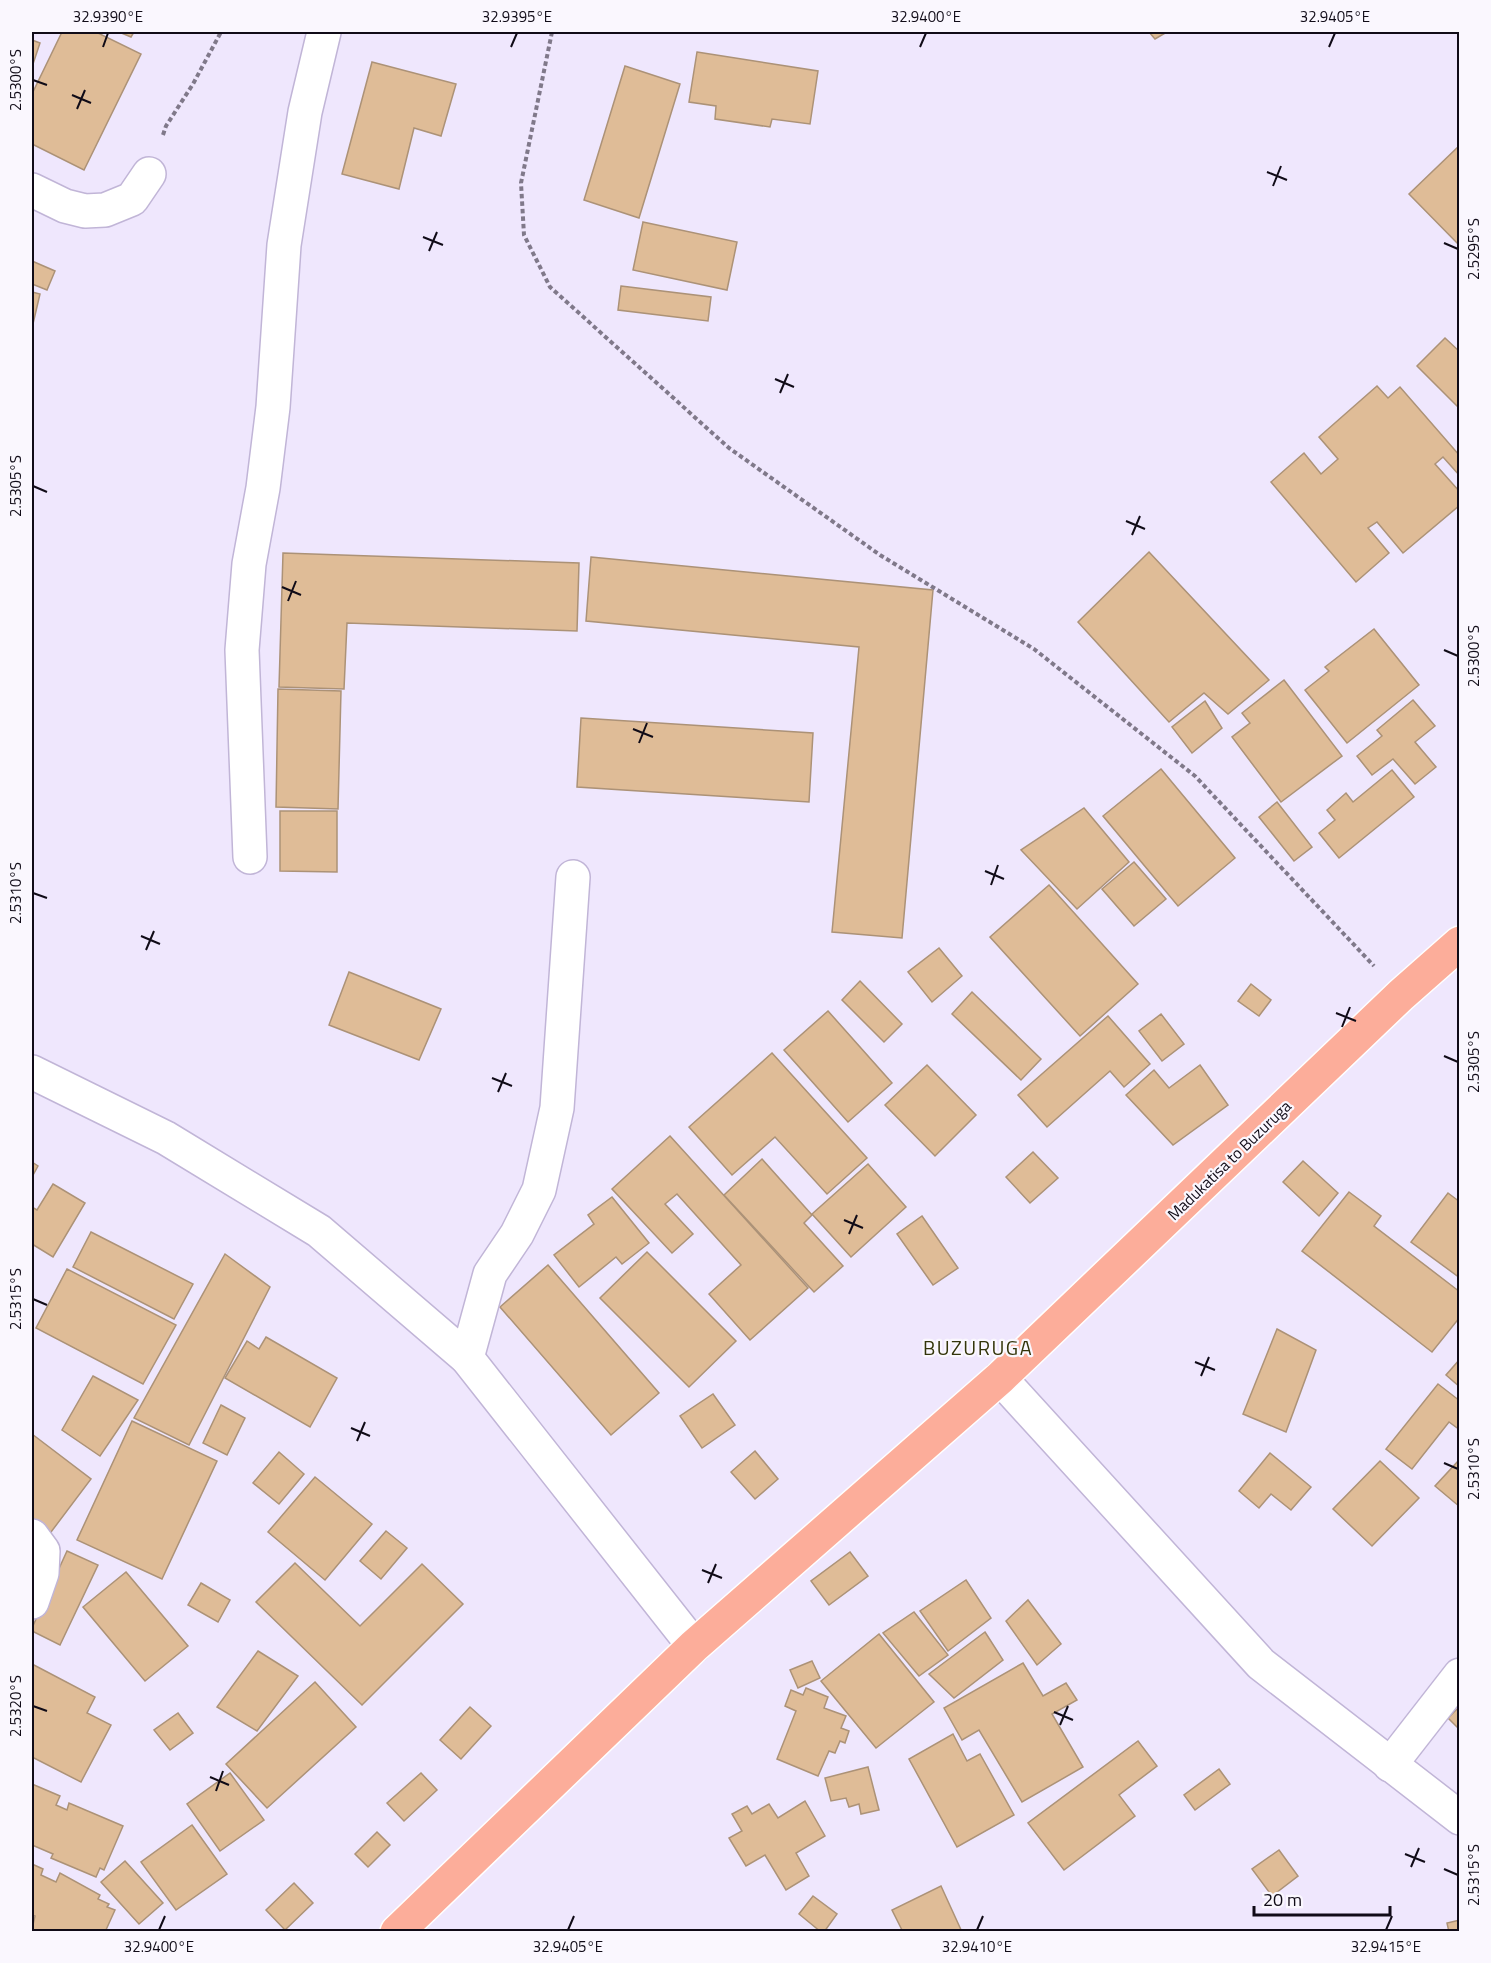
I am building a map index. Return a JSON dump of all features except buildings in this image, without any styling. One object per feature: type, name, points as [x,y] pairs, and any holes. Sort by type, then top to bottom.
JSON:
[{"type":"main road","name":"Madukatisa to Buzuruga","points":[[397,1932],[694,1646],[1000,1378],[1401,995],[1460,942]]},
{"type":"street","points":[[250,857],[242,650],[249,564],[264,488],[273,407],[284,245],[305,112],[324,32]]},
{"type":"street","points":[[32,190],[65,206],[85,212],[105,210],[132,199],[149,174]]},
{"type":"street","points":[[467,1358],[490,1274],[517,1234],[539,1190],[557,1108],[573,877]]},
{"type":"street","points":[[32,1072],[166,1138],[319,1231],[467,1358],[694,1646]]},
{"type":"street","points":[[1000,1378],[1261,1664],[1460,1818]]},
{"type":"street","points":[[32,1536],[43,1551],[42,1573],[32,1602]]},
{"type":"street","points":[[1390,1765],[1460,1675]]},
{"type":"path","points":[[149,174],[166,126],[193,84],[221,32]]},
{"type":"path","points":[[552,32],[521,183],[524,235],[550,287],[729,448],[880,555],[1034,649],[1195,776],[1401,995]]},
{"type":"district","name":"BUZURUGA","points":[[978,1347]]}]
